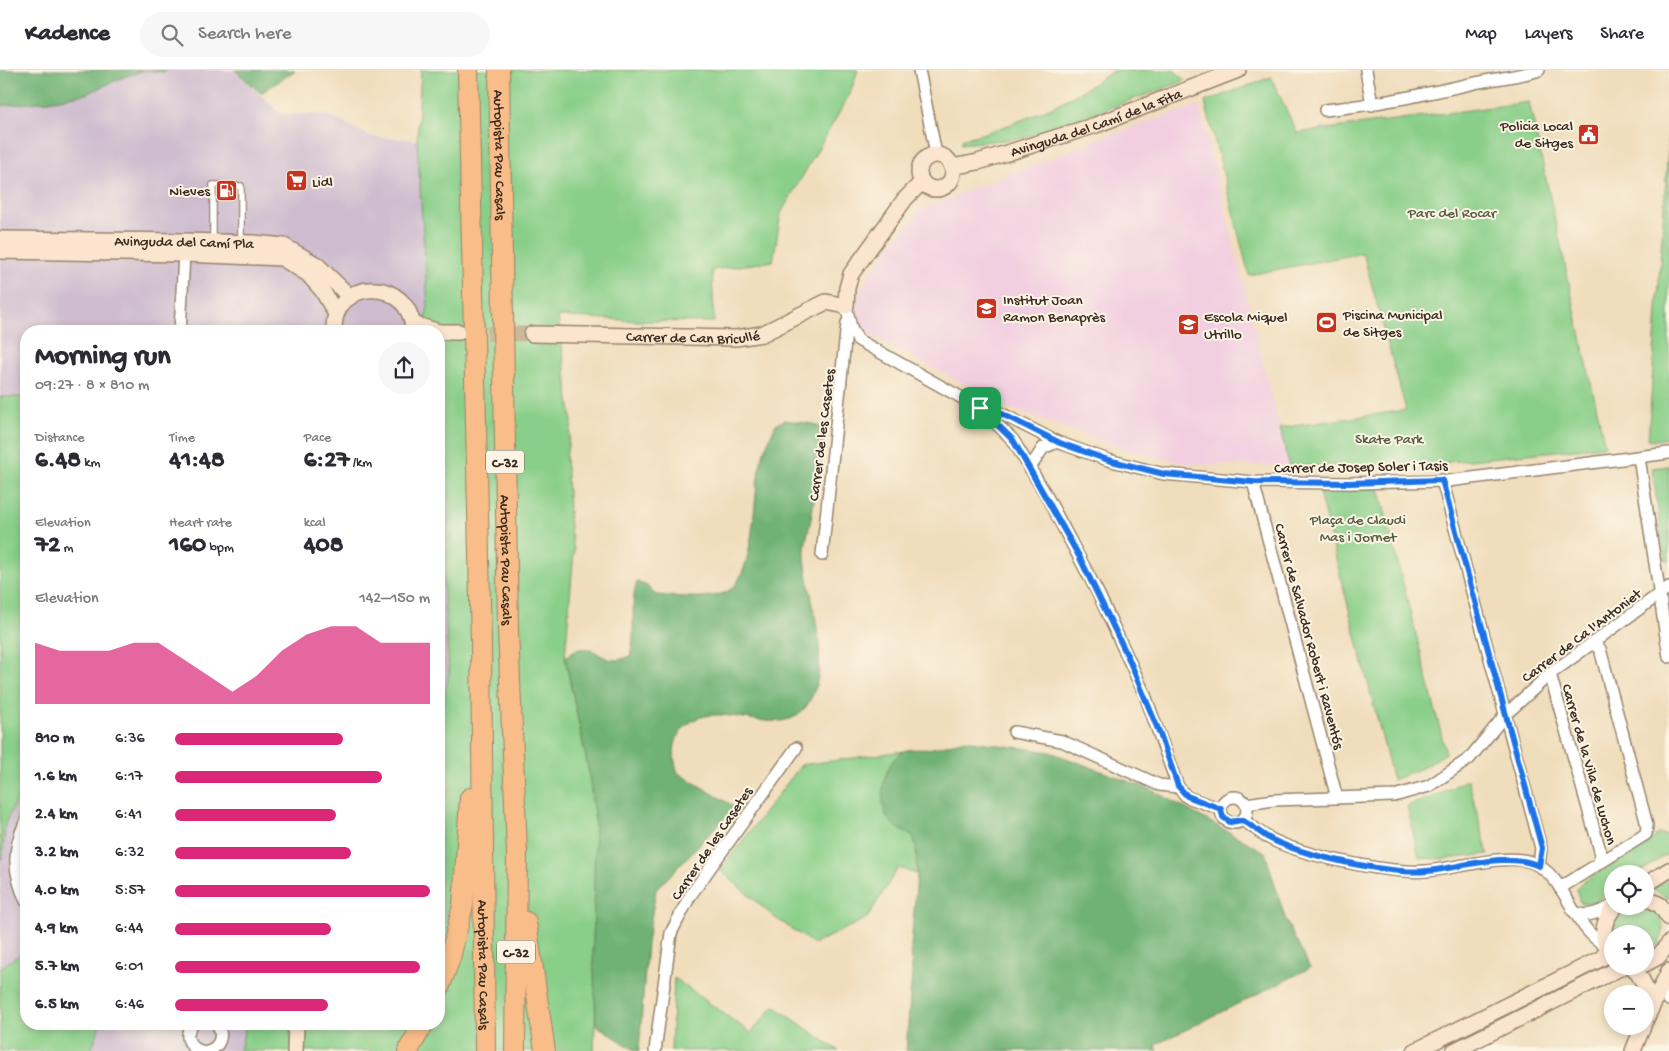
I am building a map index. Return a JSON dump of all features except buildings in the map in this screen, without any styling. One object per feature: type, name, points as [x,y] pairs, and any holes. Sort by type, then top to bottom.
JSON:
[{"type":"highway","name":"Autopista Pau Casals","points":[[468,70],[481,644],[484,1051]]},
{"type":"highway","name":"Autopista Pau Casals","points":[[499,70],[508,620],[516,854],[516,1051]]},
{"type":"highway","points":[[445,972],[463,905],[481,644]]},
{"type":"highway","points":[[516,854],[545,1051]]},
{"type":"highway","points":[[408,1051],[420,1030]]},
{"type":"street","points":[[921,70],[935,149],[934,155]]},
{"type":"street","name":"Avinguda del Camí de la Fita","points":[[952,167],[978,162],[1096,125],[1238,70]]},
{"type":"street","points":[[1366,70],[1372,105]]},
{"type":"street","points":[[1325,110],[1372,105],[1493,74],[1516,77],[1539,70]]},
{"type":"street","points":[[934,155],[946,159],[952,167],[950,181],[941,188],[927,187],[922,182],[919,168],[924,160],[934,155]]},
{"type":"street","points":[[922,182],[905,199],[851,274],[847,288],[847,312],[854,334],[864,345],[980,408],[1013,440],[1079,556],[1128,657],[1160,734],[1178,786],[1187,796],[1221,809]]},
{"type":"street","name":"Avinguda del Camí Pla","points":[[0,239],[241,242],[284,246],[317,265],[350,297]]},
{"type":"street","name":"Avinguda del Camí Pla","points":[[0,251],[184,254],[282,258],[308,274],[322,290],[336,314]]},
{"type":"street","points":[[180,325],[184,254]]},
{"type":"street","points":[[335,325],[336,314],[350,297],[367,290],[381,290],[391,293],[408,309],[412,325]]},
{"type":"street","name":"Carrer de Can Bricullé","points":[[532,334],[736,338],[762,334],[826,302],[847,312]]},
{"type":"street","name":"Carrer de les Casetes","points":[[822,555],[847,312]]},
{"type":"street","points":[[445,332],[459,332]]},
{"type":"street","name":"Carrer de Josep Soler i Tasis","points":[[980,408],[998,412],[1057,442],[1108,460],[1164,474],[1253,482],[1349,483],[1442,480],[1669,453]]},
{"type":"street","points":[[1030,468],[1043,448],[1057,442]]},
{"type":"street","points":[[1639,457],[1664,590],[1669,657]]},
{"type":"street","points":[[1442,480],[1542,848],[1539,866]]},
{"type":"street","name":"Carrer de Salvador Robert i Raventós","points":[[1253,482],[1337,798]]},
{"type":"street","name":"Carrer de Ca l'Antoniet","points":[[1246,804],[1274,800],[1394,796],[1429,786],[1469,759],[1506,714],[1550,674],[1664,590]]},
{"type":"street","points":[[1560,888],[1646,834],[1647,825],[1600,649],[1592,643]]},
{"type":"street","name":"Carrer de la Vila de Luchon","points":[[1550,674],[1601,854],[1599,862]]},
{"type":"street","points":[[1014,732],[1062,741],[1159,786],[1178,786]]},
{"type":"street","name":"Carrer de les Casetes","points":[[654,1051],[671,934],[690,896],[796,748]]},
{"type":"street","points":[[1242,820],[1246,814],[1246,804],[1240,799],[1232,797],[1225,801],[1221,809],[1223,817],[1230,822],[1242,820],[1268,838],[1292,848],[1380,869],[1424,872],[1503,860],[1522,860],[1539,866],[1560,888],[1585,930],[1604,949]]},
{"type":"street","points":[[20,834],[16,858],[17,877],[20,885]]},
{"type":"street","points":[[1654,879],[1669,870]]},
{"type":"street","points":[[1654,902],[1660,905],[1669,918]]},
{"type":"street","points":[[1572,910],[1580,915],[1604,910]]},
{"type":"street","points":[[1604,926],[1604,941]]},
{"type":"street","points":[[1654,959],[1669,943]]},
{"type":"street","points":[[1415,1051],[1604,954]]},
{"type":"street","points":[[1654,1009],[1665,995],[1669,971]]},
{"type":"street","points":[[1454,1051],[1606,975]]},
{"type":"street","points":[[188,1030],[189,1041],[195,1048],[202,1051]]},
{"type":"street","points":[[208,1051],[220,1042],[220,1030]]},
{"type":"street","points":[[296,1030],[296,1049]]},
{"type":"street","points":[[1632,1051],[1639,1035]]},
{"type":"lane","points":[[213,242],[213,185],[219,185]]},
{"type":"lane","points":[[235,186],[241,186],[241,242]]},
{"type":"shaded area","points":[[145,70],[235,70],[281,114],[328,115],[372,137],[417,140],[428,307],[424,325],[20,325],[20,397],[0,397],[0,106],[49,101],[86,94]]},
{"type":"shaded area","points":[[1199,105],[1289,466],[1188,464],[1132,451],[1009,408],[866,332],[858,320],[857,296],[871,271],[920,210],[1109,135]]},
{"type":"shaded area","points":[[445,611],[449,673],[445,693]]},
{"type":"shaded area","points":[[20,793],[20,954],[0,968],[0,859],[2,858],[5,824]]},
{"type":"shaded area","points":[[98,1030],[245,1030],[240,1051],[91,1051]]},
{"type":"green space","points":[[0,70],[145,70],[86,94],[49,101],[0,106]]},
{"type":"green space","points":[[145,70],[167,70],[164,72]]},
{"type":"green space","points":[[235,70],[296,70],[261,93]]},
{"type":"green space","points":[[421,70],[858,70],[850,94],[781,213],[773,261],[712,270],[714,322],[639,321],[558,316],[572,422],[566,457],[570,529],[574,550],[565,657],[588,768],[595,822],[593,953],[596,994],[594,1051],[240,1051],[245,1030],[445,1030],[445,693],[449,673],[445,611],[445,325],[424,325],[428,307],[417,140]]},
{"type":"green space","points":[[1114,70],[1174,70],[1185,81],[1024,138],[961,144],[963,139],[1003,127],[1042,112],[1079,93]]},
{"type":"green space","name":"Parc del Rocar","points":[[1271,77],[1297,133],[1529,102],[1605,446],[1421,465],[1289,466],[1280,428],[1406,410],[1363,253],[1249,275],[1205,102]]},
{"type":"green space","points":[[1669,133],[1669,438],[1648,441]]},
{"type":"green space","points":[[0,397],[20,397],[20,793],[5,824],[2,859],[0,859]]},
{"type":"green space","points":[[785,420],[813,424],[825,429],[805,551],[807,573],[818,632],[819,671],[815,689],[804,709],[790,719],[763,721],[733,716],[705,716],[693,721],[682,730],[676,740],[674,751],[678,773],[735,807],[656,890],[647,943],[639,1051],[636,1051],[596,1025],[593,953],[595,822],[588,767],[565,657],[585,648],[613,660],[630,656],[637,582],[647,586],[656,595],[693,597],[721,594],[737,583],[748,554],[762,459],[776,424]]},
{"type":"green space","points":[[1669,466],[1669,562],[1665,559],[1652,468]]},
{"type":"green space","name":"Plaça de Claudi Mas i Jornet","points":[[1379,488],[1446,753],[1422,768],[1393,780],[1319,493]]},
{"type":"green space","points":[[965,740],[1050,752],[1152,790],[1265,852],[1286,921],[1310,968],[1155,1045],[1158,1051],[906,1051],[912,971],[911,946],[917,874],[916,846],[913,836],[894,825],[886,815],[883,798],[884,780],[892,763],[904,751],[932,748]]},
{"type":"green space","points":[[904,751],[890,768],[883,804],[901,830],[913,836],[916,846],[917,874],[898,868],[867,918],[814,944],[774,917],[720,870],[801,765]]},
{"type":"green space","points":[[1468,779],[1488,854],[1446,859],[1419,858],[1407,806],[1440,794]]},
{"type":"green space","points":[[1657,834],[1669,835],[1669,853],[1651,865],[1611,865],[1654,838]]},
{"type":"green space","points":[[1604,869],[1604,895],[1591,904],[1580,902],[1576,890],[1580,884]]},
{"type":"green space","points":[[1669,879],[1669,899],[1654,890]]},
{"type":"green space","points":[[1654,910],[1660,916],[1662,922],[1663,929],[1660,942],[1654,949],[1654,925],[1613,925],[1618,915],[1654,915]]},
{"type":"green space","points":[[20,954],[20,1030],[98,1030],[91,1051],[0,1051],[0,968]]},
{"type":"green space","points":[[674,978],[751,1033],[774,1006],[839,1051],[671,1051]]},
{"type":"tunnel","points":[[464,333],[532,334]]},
{"type":"place","name":"Policia Local de Sitges","points":[[1589,134]]},
{"type":"place","name":"Lidl","points":[[296,181]]},
{"type":"place","name":"Nieves","points":[[226,190]]},
{"type":"place","name":"Institut Joan Ramon Benaprès","points":[[987,308]]},
{"type":"place","name":"Piscina Municipal de Sitges","points":[[1327,323]]},
{"type":"place","name":"Escola Miquel Utrillo","points":[[1188,325]]},
{"type":"route","points":[[980,408],[998,412],[1060,443],[1108,460],[1164,474],[1253,482],[1349,483],[1442,480],[1542,848],[1539,866],[1522,860],[1503,860],[1424,872],[1380,869],[1292,848],[1268,838],[1242,820],[1234,823],[1226,820],[1221,809],[1187,796],[1182,792],[1174,776],[1145,695],[1079,556],[1045,493],[1013,440],[980,408]]},
{"type":"park label","name":"Skate Park","points":[[1389,438]]}]
